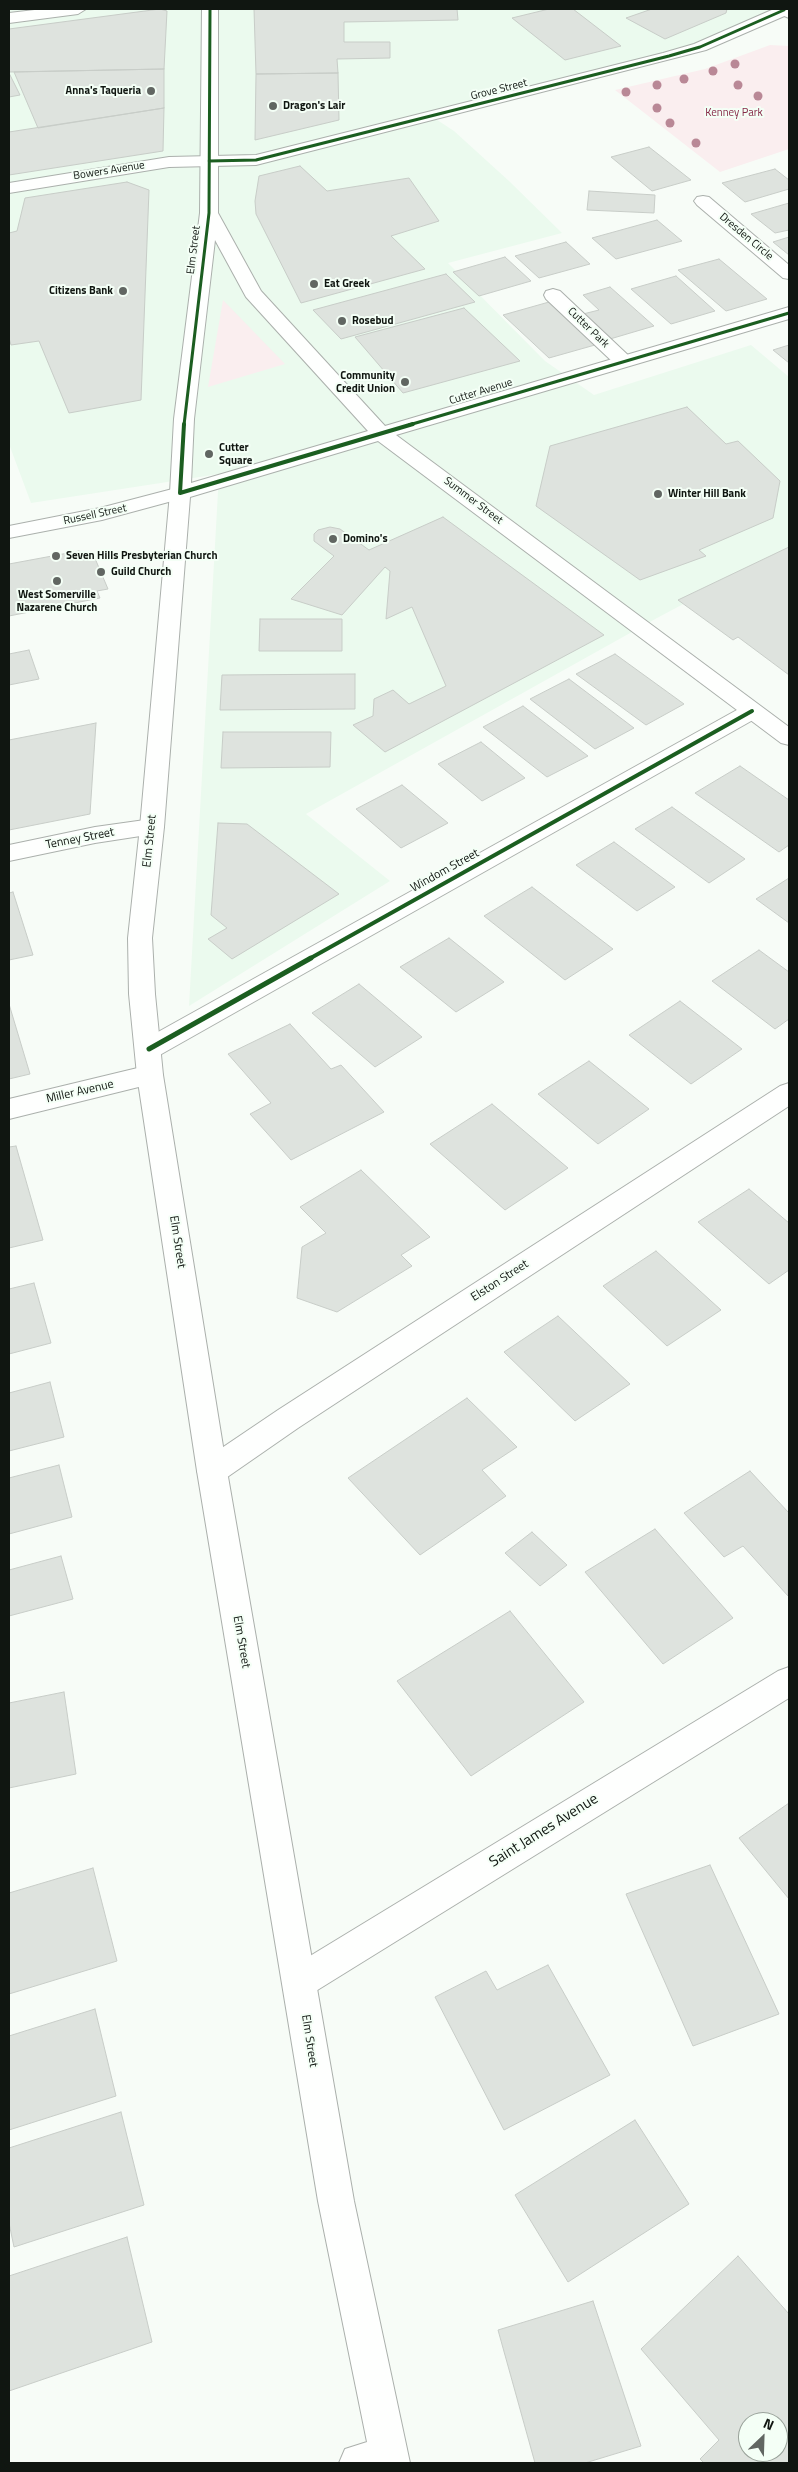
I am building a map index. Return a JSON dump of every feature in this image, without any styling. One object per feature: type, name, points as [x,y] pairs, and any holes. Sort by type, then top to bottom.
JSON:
[{"type":"main road","points":[[9,18],[78,9]]},
{"type":"main road","name":"Elm Street","points":[[210,9],[209,213],[184,419],[180,493],[152,828],[140,938],[150,1075],[212,1471],[380,2461]]},
{"type":"main road","name":"Grove Street","points":[[209,161],[256,160],[669,56],[700,47],[785,10]]},
{"type":"main road","name":"Bowers Avenue","points":[[9,188],[169,162],[209,161]]},
{"type":"main road","name":"Dresden Circle","points":[[703,200],[789,274]]},
{"type":"main road","name":"Summer Street","points":[[209,213],[253,293],[363,415],[381,432],[400,449],[789,738]]},
{"type":"main road","name":"Cutter Park","points":[[553,295],[624,361]]},
{"type":"main road","name":"Cutter Avenue","points":[[180,493],[381,432],[789,313]]},
{"type":"main road","name":"Russell Street","points":[[9,532],[102,514],[180,493]]},
{"type":"main road","name":"Windom Street","points":[[149,1049],[752,711]]},
{"type":"main road","name":"Tenney Street","points":[[9,853],[95,834],[152,828]]},
{"type":"main road","name":"Miller Avenue","points":[[9,1109],[150,1075]]},
{"type":"main road","name":"Elston Street","points":[[212,1471],[296,1413],[789,1093]]},
{"type":"main road","name":"Saint James Avenue","points":[[299,1982],[789,1681]]},
{"type":"shaded area","points":[[9,9],[787,9],[700,47],[428,114],[454,131],[562,233],[448,263],[545,361],[594,395],[751,345],[789,377],[789,548],[657,618],[306,814],[390,881],[189,1006],[219,474],[31,503],[9,444]]},
{"type":"green space","name":"Kenney Park","points":[[770,45],[789,46],[789,149],[720,172],[615,90],[705,69]]},
{"type":"green space","points":[[223,300],[285,364],[208,387]]},
{"type":"building","points":[[160,9],[167,11],[164,69],[9,72],[9,29]]},
{"type":"building","points":[[254,9],[457,9],[458,20],[344,22],[344,42],[390,42],[390,58],[337,59],[338,73],[256,74]]},
{"type":"building","points":[[549,9],[573,9],[621,46],[565,60],[512,18]]},
{"type":"building","points":[[652,9],[727,9],[726,13],[665,39],[626,18]]},
{"type":"building","points":[[164,69],[164,108],[38,128],[14,72]]},
{"type":"building","points":[[9,73],[20,95],[9,97]]},
{"type":"building","points":[[338,73],[339,120],[255,140],[256,74]]},
{"type":"building","points":[[164,108],[163,151],[9,175],[9,132]]},
{"type":"building","points":[[649,147],[691,180],[652,191],[611,157]]},
{"type":"building","points":[[300,166],[327,191],[409,178],[439,221],[391,236],[425,269],[301,303],[256,214],[255,201],[259,176]]},
{"type":"building","points":[[775,169],[789,180],[789,189],[745,202],[722,183]]},
{"type":"building","points":[[127,182],[149,190],[141,400],[69,413],[39,341],[11,345],[9,338],[9,233],[17,231],[25,198]]},
{"type":"building","points":[[589,191],[655,195],[654,213],[587,210]]},
{"type":"building","points":[[789,203],[789,230],[775,233],[751,214]]},
{"type":"building","points":[[657,220],[682,241],[616,259],[592,238]]},
{"type":"building","points":[[789,237],[789,255],[773,242]]},
{"type":"building","points":[[566,242],[590,264],[539,278],[515,256]]},
{"type":"building","points":[[505,257],[531,281],[479,296],[453,272]]},
{"type":"building","points":[[719,259],[767,299],[726,311],[678,270]]},
{"type":"building","points":[[446,274],[475,302],[341,339],[313,310]]},
{"type":"building","points":[[676,276],[715,311],[671,324],[631,289]]},
{"type":"building","points":[[610,287],[654,326],[610,339],[583,314],[599,310],[583,295]]},
{"type":"building","points":[[549,302],[595,345],[549,358],[503,315]]},
{"type":"building","points":[[464,308],[520,361],[403,393],[355,337]]},
{"type":"building","points":[[789,345],[789,363],[773,350]]},
{"type":"building","name":"Winter Hill Bank","points":[[687,407],[726,444],[738,441],[780,481],[773,518],[699,550],[706,556],[640,580],[536,506],[550,446]]},
{"type":"building","points":[[443,517],[604,635],[385,752],[353,725],[373,716],[374,699],[393,690],[409,704],[446,686],[412,607],[386,619],[390,571],[385,567],[342,615],[291,599],[334,556],[314,541],[314,534],[318,530],[330,527],[340,529],[369,550]]},
{"type":"building","points":[[789,547],[789,675],[738,637],[733,640],[678,600]]},
{"type":"building","name":"West Somerville Nazarene Church","points":[[79,551],[82,558],[94,556],[108,589],[97,591],[100,598],[9,616],[9,564]]},
{"type":"building","points":[[260,619],[342,619],[342,651],[259,651]]},
{"type":"building","points":[[29,650],[39,679],[9,685],[9,654]]},
{"type":"building","points":[[615,654],[684,704],[646,725],[576,674]]},
{"type":"building","points":[[355,674],[355,709],[220,710],[222,675]]},
{"type":"building","points":[[569,679],[634,728],[595,749],[530,699]]},
{"type":"building","points":[[523,706],[588,756],[547,777],[483,727]]},
{"type":"building","points":[[96,723],[90,814],[9,830],[9,740]]},
{"type":"building","points":[[223,732],[331,732],[330,767],[221,768]]},
{"type":"building","points":[[481,742],[525,778],[482,801],[438,764]]},
{"type":"building","points":[[740,766],[789,800],[789,845],[779,852],[695,793]]},
{"type":"building","points":[[402,785],[448,823],[401,848],[356,809]]},
{"type":"building","points":[[672,807],[745,859],[709,883],[635,829]]},
{"type":"building","points":[[218,823],[247,824],[339,894],[232,959],[208,939],[227,928],[211,915]]},
{"type":"building","points":[[614,842],[675,887],[637,911],[576,865]]},
{"type":"building","points":[[789,878],[789,923],[756,899]]},
{"type":"building","points":[[532,887],[613,949],[565,980],[484,916]]},
{"type":"building","points":[[13,892],[33,955],[9,960],[9,893]]},
{"type":"building","points":[[449,938],[504,982],[456,1012],[400,967]]},
{"type":"building","points":[[759,950],[789,972],[789,1019],[775,1029],[712,981]]},
{"type":"building","points":[[359,984],[422,1037],[375,1067],[312,1013]]},
{"type":"building","points":[[680,1001],[742,1049],[691,1084],[629,1035]]},
{"type":"building","points":[[9,1004],[30,1074],[9,1079]]},
{"type":"building","points":[[290,1024],[331,1069],[341,1065],[384,1112],[291,1160],[250,1114],[271,1103],[228,1054]]},
{"type":"building","points":[[589,1061],[649,1109],[598,1144],[538,1094]]},
{"type":"building","points":[[492,1104],[568,1168],[505,1210],[430,1144]]},
{"type":"building","points":[[16,1146],[43,1240],[9,1248],[9,1147]]},
{"type":"building","points":[[361,1170],[430,1237],[401,1255],[412,1266],[337,1312],[297,1298],[302,1247],[326,1233],[300,1207]]},
{"type":"building","points":[[749,1189],[789,1223],[789,1270],[769,1284],[698,1222]]},
{"type":"building","points":[[656,1251],[721,1310],[667,1346],[603,1286]]},
{"type":"building","points":[[34,1283],[51,1343],[9,1354],[9,1289]]},
{"type":"building","points":[[558,1316],[630,1384],[575,1421],[504,1352]]},
{"type":"building","points":[[50,1382],[64,1437],[9,1451],[9,1393]]},
{"type":"building","points":[[467,1398],[517,1447],[482,1470],[506,1496],[420,1555],[348,1478]]},
{"type":"building","points":[[59,1465],[72,1517],[9,1534],[9,1478]]},
{"type":"building","points":[[750,1471],[789,1513],[788,1596],[743,1546],[724,1557],[684,1513]]},
{"type":"building","points":[[655,1529],[733,1618],[663,1664],[585,1572]]},
{"type":"building","points":[[532,1532],[567,1565],[540,1586],[505,1553]]},
{"type":"building","points":[[61,1556],[73,1599],[9,1616],[9,1570]]},
{"type":"building","points":[[510,1611],[584,1702],[471,1776],[397,1681]]},
{"type":"building","points":[[64,1692],[76,1774],[9,1788],[9,1703]]},
{"type":"building","points":[[789,1803],[789,1899],[739,1838]]},
{"type":"building","points":[[710,1865],[779,2014],[693,2046],[626,1894]]},
{"type":"building","points":[[93,1868],[117,1961],[9,1994],[9,1893]]},
{"type":"building","points":[[548,1965],[610,2075],[504,2130],[435,1997],[486,1971],[497,1990]]},
{"type":"building","points":[[95,2009],[116,2096],[9,2130],[9,2036]]},
{"type":"building","points":[[121,2112],[144,2205],[14,2247],[9,2223],[9,2148]]},
{"type":"building","points":[[635,2120],[689,2204],[568,2282],[515,2195]]},
{"type":"building","points":[[127,2237],[152,2342],[9,2391],[9,2276]]},
{"type":"building","points":[[738,2256],[789,2314],[789,2463],[704,2463],[700,2459],[719,2440],[641,2349]]},
{"type":"building","points":[[593,2301],[641,2446],[585,2463],[535,2463],[498,2330]]},
{"type":"cycle path","points":[[210,9],[209,213],[184,419],[180,493],[789,313]]},
{"type":"cycle path","points":[[209,161],[256,160],[669,56],[700,47],[784,10]]},
{"type":"cycle path","points":[[149,1049],[752,711]]},
{"type":"place","name":"Anna's Taqueria","points":[[151,91]]},
{"type":"place","name":"Dragon's Lair","points":[[273,106]]},
{"type":"place","name":"Eat Greek","points":[[314,284]]},
{"type":"place","name":"Citizens Bank","points":[[123,291]]},
{"type":"place","name":"Rosebud","points":[[342,321]]},
{"type":"place","name":"Community Credit Union","points":[[405,382]]},
{"type":"place","name":"Cutter Square","points":[[209,454]]},
{"type":"place","name":"Winter Hill Bank","points":[[658,494]]},
{"type":"place","name":"Domino's","points":[[333,539]]},
{"type":"place","name":"Seven Hills Presbyterian Church","points":[[56,556]]},
{"type":"place","name":"Guild Church","points":[[101,572]]},
{"type":"place","name":"West Somerville Nazarene Church","points":[[57,581]]}]
